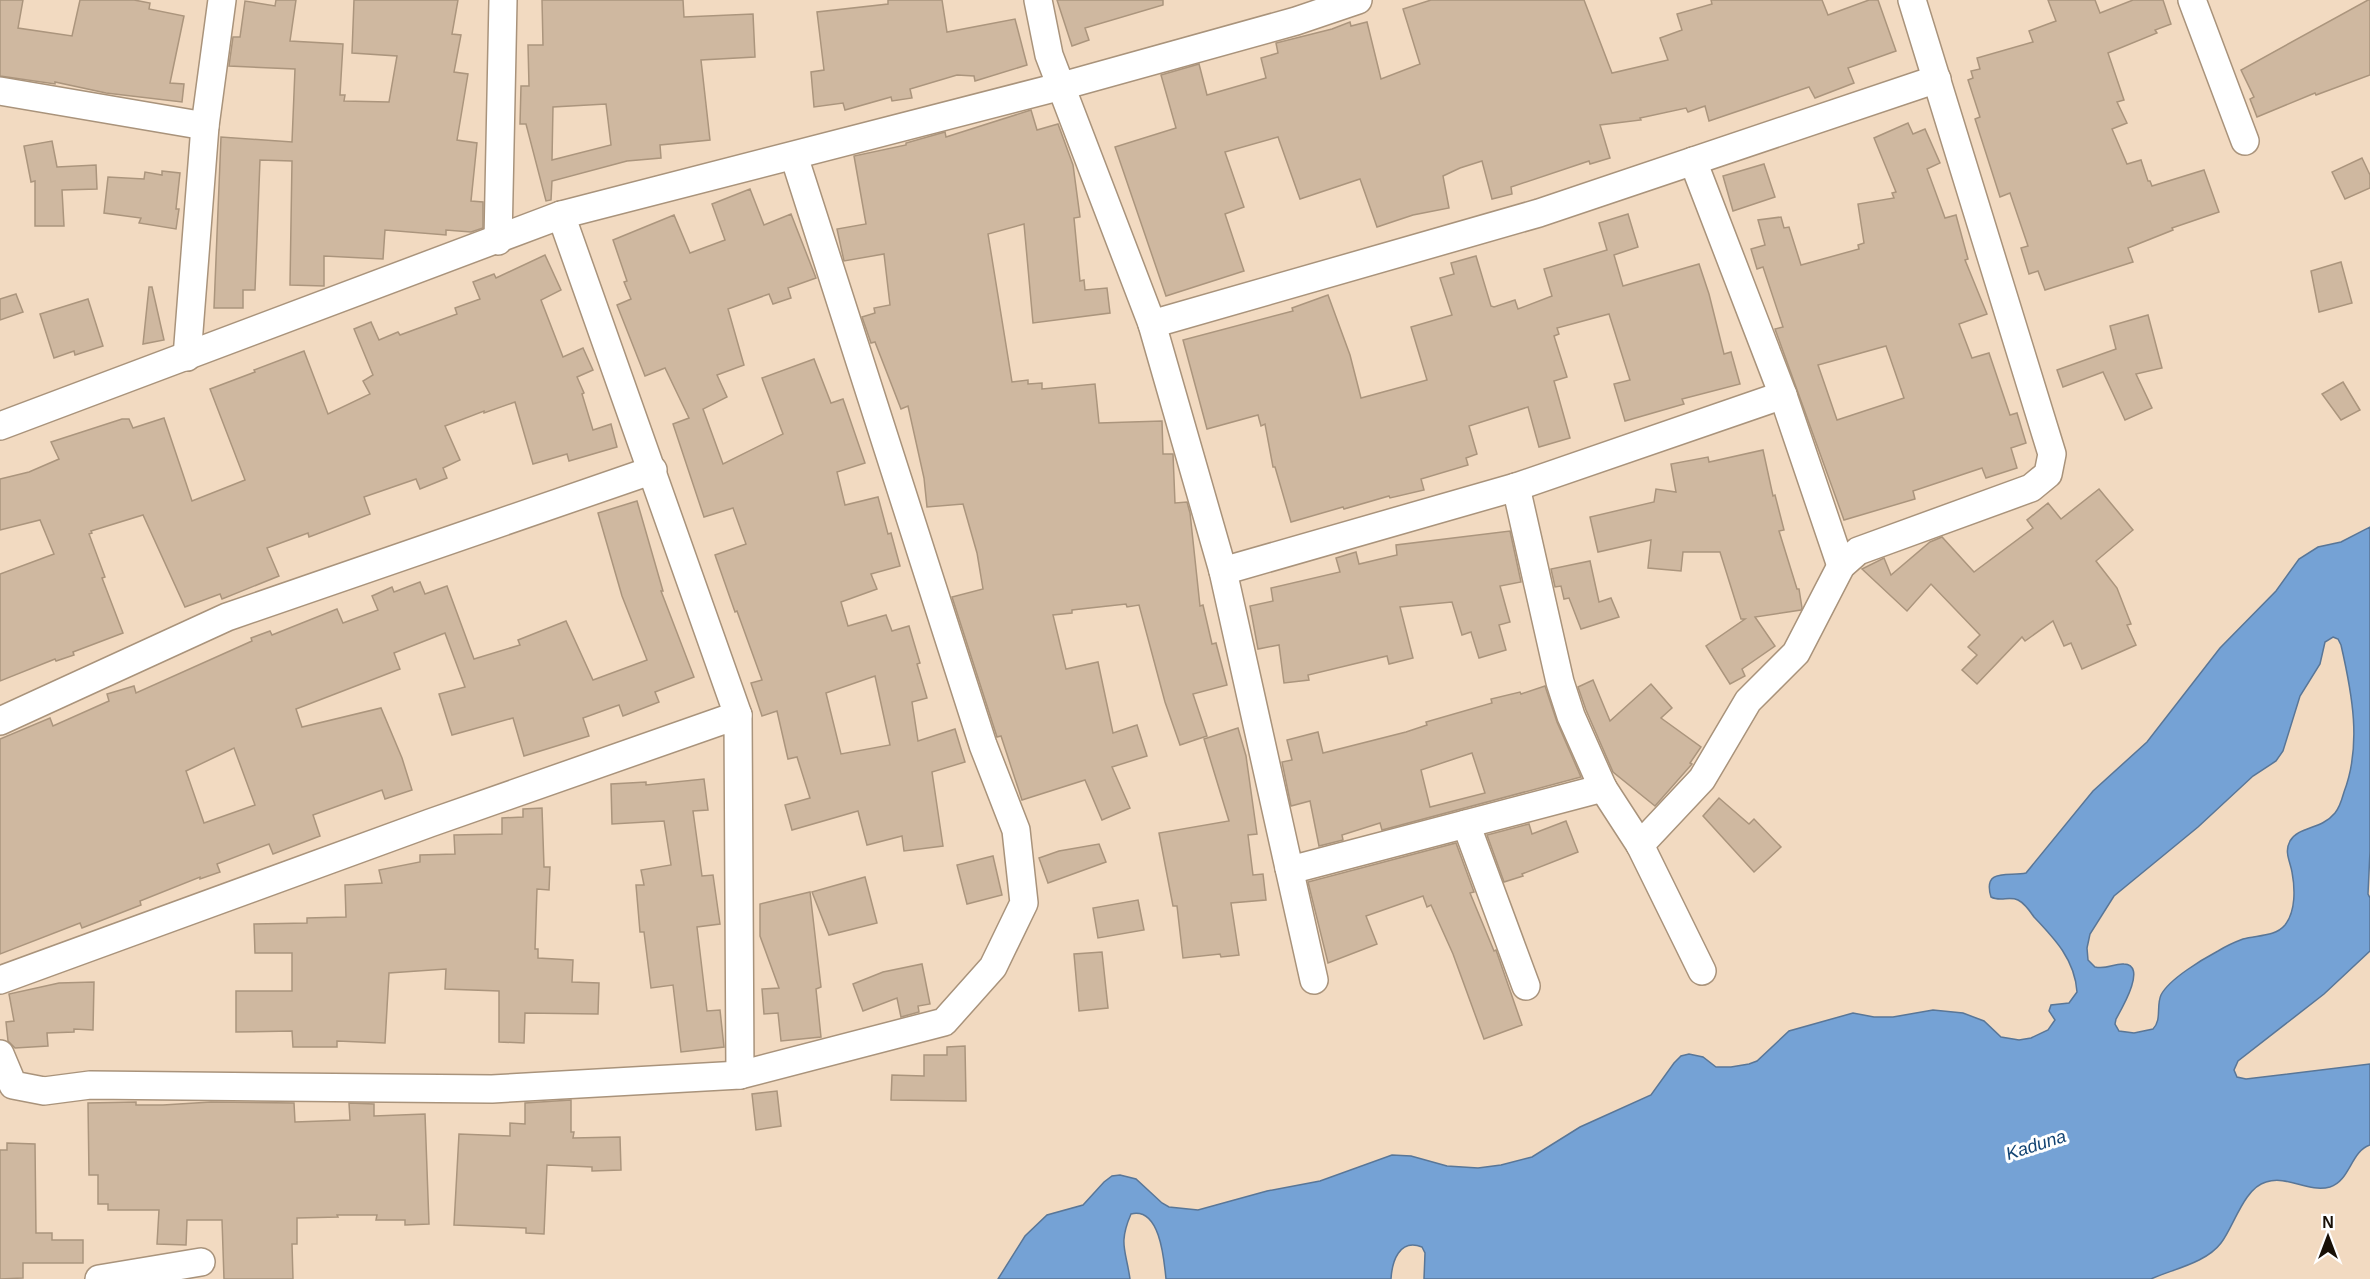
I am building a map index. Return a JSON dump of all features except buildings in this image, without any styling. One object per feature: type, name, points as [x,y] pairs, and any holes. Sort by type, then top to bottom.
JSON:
[{"type":"street","points":[[187,357],[205,126],[222,0]]},
{"type":"street","points":[[498,241],[503,0]]},
{"type":"street","points":[[1038,0],[1049,55],[1152,324],[1223,571],[1314,980]]},
{"type":"street","points":[[0,426],[498,241],[561,215],[1062,86],[1295,10],[1358,0]]},
{"type":"street","points":[[1640,845],[1702,779],[1748,701],[1796,652],[1841,566],[1858,550],[2031,488],[2048,474],[2052,454],[1912,0]]},
{"type":"street","points":[[2192,0],[2245,141]]},
{"type":"street","points":[[1152,324],[1539,213],[1938,79]]},
{"type":"street","points":[[0,91],[205,126]]},
{"type":"street","points":[[0,1054],[13,1085],[44,1091],[90,1085],[492,1089],[740,1075],[944,1022],[993,967],[1024,903],[1016,830],[979,734],[794,156]]},
{"type":"street","points":[[1693,161],[1783,395],[1841,566]]},
{"type":"street","points":[[561,215],[738,715],[740,1075]]},
{"type":"street","points":[[1223,571],[1516,487],[1783,395]]},
{"type":"street","points":[[0,721],[227,617],[653,470]]},
{"type":"street","points":[[1516,487],[1560,682],[1571,716],[1603,788],[1640,845],[1702,971]]},
{"type":"street","points":[[0,980],[430,823],[738,715]]},
{"type":"street","points":[[1289,868],[1298,868],[1603,788]]},
{"type":"street","points":[[1466,824],[1526,986]]},
{"type":"street","points":[[99,1279],[201,1262]]},
{"type":"water","name":"Kaduna","points":[[2370,527],[2368,894],[2370,898],[2370,951],[2324,994],[2238,1061],[2234,1070],[2237,1077],[2246,1079],[2370,1064],[2370,1145],[2359,1153],[2342,1179],[2330,1187],[2314,1188],[2274,1180],[2258,1186],[2240,1208],[2221,1243],[2215,1250],[2198,1261],[2151,1279],[1424,1279],[1425,1253],[1422,1247],[1414,1245],[1398,1253],[1391,1279],[1166,1279],[1162,1248],[1154,1226],[1148,1218],[1141,1214],[1131,1214],[1124,1240],[1130,1279],[998,1279],[1025,1236],[1047,1215],[1083,1205],[1112,1176],[1120,1175],[1136,1179],[1169,1207],[1198,1210],[1267,1191],[1320,1181],[1392,1155],[1411,1156],[1447,1166],[1478,1168],[1501,1165],[1532,1157],[1580,1127],[1651,1095],[1681,1056],[1689,1054],[1703,1057],[1716,1067],[1749,1064],[1757,1061],[1789,1031],[1853,1013],[1874,1017],[1893,1017],[1933,1010],[1963,1013],[1984,1021],[2001,1037],[2019,1040],[2031,1038],[2048,1030],[2055,1020],[2049,1011],[2051,1005],[2069,1003],[2077,992],[2072,970],[2063,951],[2022,903],[2015,899],[1991,897],[1990,881],[1999,875],[2026,873],[2093,791],[2147,742],[2220,648],[2276,591],[2299,559],[2318,547],[2341,542]],"holes":[[[2333,637],[2338,639],[2352,700],[2353,756],[2341,803],[2335,813],[2323,822],[2294,836],[2288,845],[2287,853],[2294,892],[2289,919],[2276,932],[2243,939],[2224,947],[2171,982],[2161,995],[2157,1021],[2153,1029],[2134,1033],[2119,1031],[2115,1024],[2116,1019],[2131,989],[2134,972],[2131,966],[2124,964],[2103,968],[2095,967],[2088,960],[2087,948],[2090,934],[2114,896],[2198,827],[2253,776],[2276,761],[2283,751],[2300,696],[2320,664],[2325,642]]]}]
